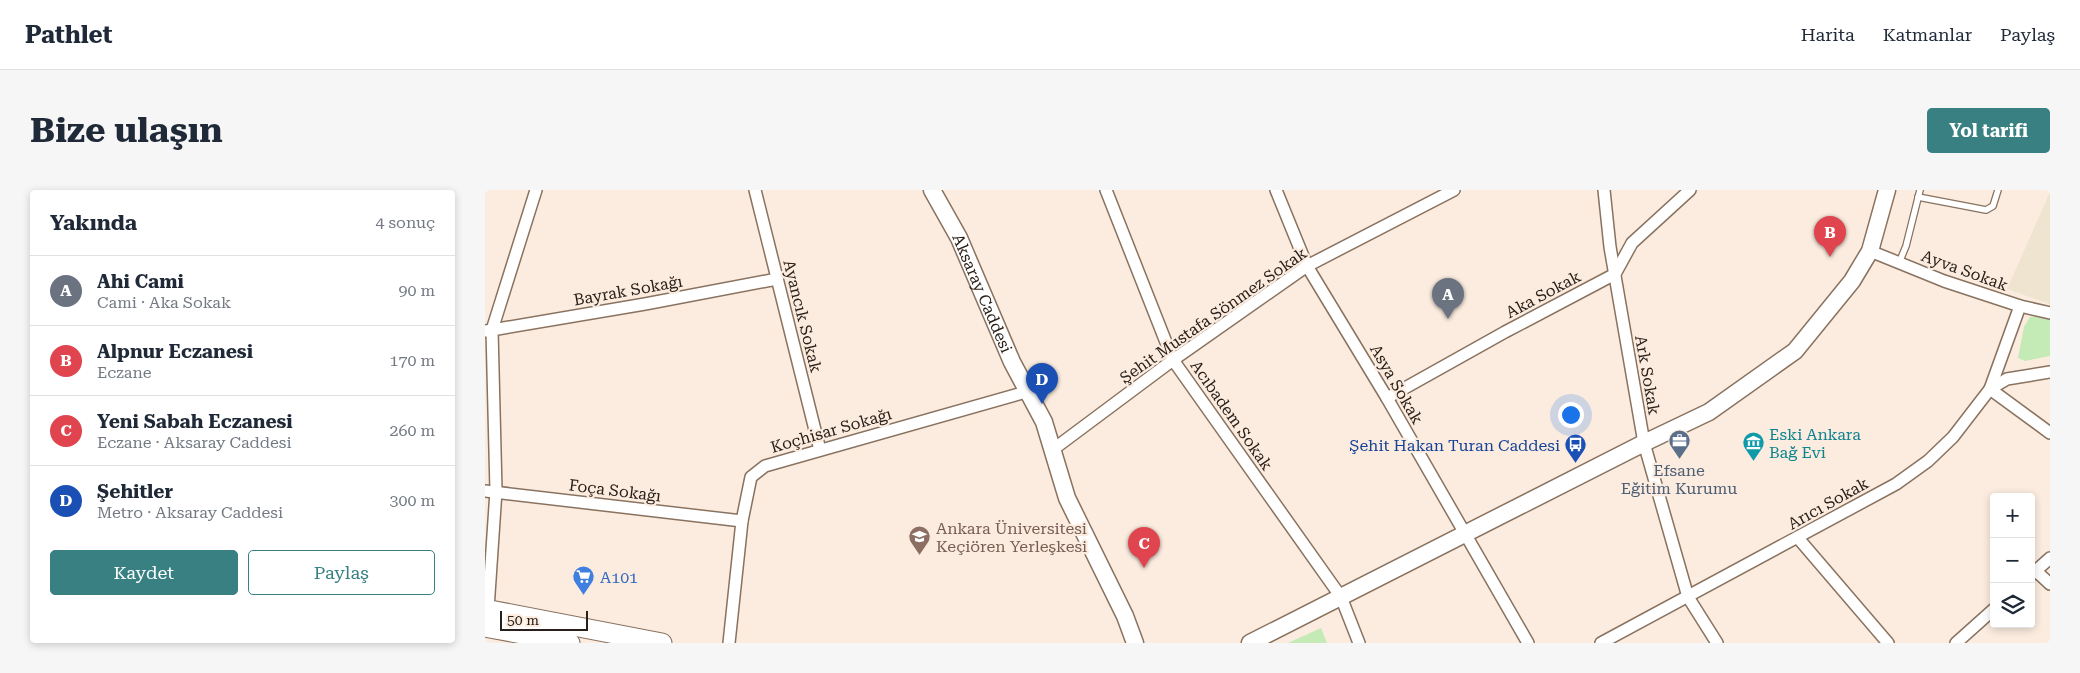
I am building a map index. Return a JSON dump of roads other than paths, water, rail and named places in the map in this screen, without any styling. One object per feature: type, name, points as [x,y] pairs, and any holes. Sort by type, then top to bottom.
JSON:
[{"type":"main road","name":"Aksaray Caddesi","points":[[932,190],[959,238],[1026,392],[1044,422],[1051,451],[1067,498],[1125,616],[1135,643]]},
{"type":"main road","points":[[1250,643],[1644,442],[1709,412],[1795,351],[1852,281],[1871,252],[1887,190]]},
{"type":"main road","points":[[486,615],[571,643]]},
{"type":"main road","points":[[486,615],[662,643]]},
{"type":"main road","points":[[1125,616],[1127,643]]},
{"type":"street","points":[[486,615],[491,491],[488,331],[535,190]]},
{"type":"street","name":"Ayancık Sokak","points":[[755,190],[820,450]]},
{"type":"street","name":"Acıbadem Sokak","points":[[1106,190],[1173,360],[1341,598],[1359,643]]},
{"type":"street","name":"Asya Sokak","points":[[1276,190],[1307,266],[1387,398],[1528,643]]},
{"type":"street","name":"Şehit Mustafa Sönmez Sokak","points":[[1051,451],[1173,360],[1307,266],[1454,190]]},
{"type":"street","name":"Ark Sokak","points":[[1605,190],[1615,274],[1644,442],[1688,597],[1717,643]]},
{"type":"street","points":[[1615,274],[1632,243],[1690,190]]},
{"type":"street","name":"Ayva Sokak","points":[[1871,252],[1944,281],[2020,306],[2050,313]]},
{"type":"street","name":"Aka Sokak","points":[[1387,398],[1505,332],[1615,274]]},
{"type":"street","name":"Bayrak Sokağı","points":[[488,331],[645,304],[777,278]]},
{"type":"street","points":[[2020,306],[1990,389],[2050,433]]},
{"type":"street","name":"Arıcı Sokak","points":[[1601,643],[1896,484],[1928,461],[1953,437],[1990,389],[2007,379],[2050,372]]},
{"type":"street","name":"Koçhisar Sokağı","points":[[729,643],[742,521],[751,477],[765,466],[1026,392]]},
{"type":"street","name":"Foça Sokağı","points":[[491,491],[742,521]]},
{"type":"street","points":[[1798,538],[1889,643]]},
{"type":"street","points":[[2035,572],[2050,558]]},
{"type":"street","points":[[2035,574],[2050,584]]},
{"type":"street","points":[[1956,643],[1990,613]]},
{"type":"lane","points":[[1899,263],[1906,246],[1920,190]]},
{"type":"lane","points":[[1918,197],[1986,210],[1993,206],[1999,190]]},
{"type":"place","name":"Alpnur Eczanesi","points":[[1830,257]]},
{"type":"place","name":"Ahi Cami","points":[[1448,319]]},
{"type":"place","name":"Şehitler","points":[[1042,404]]},
{"type":"place","name":"Efsane Eğitim Kurumu","points":[[1679,460]]},
{"type":"place","name":"Eski Ankara Bağ Evi","points":[[1753,462]]},
{"type":"place","name":"Şehit Hakan Turan Caddesi","points":[[1576,464]]},
{"type":"place","name":"Ankara Üniversitesi Keçiören Yerleşkesi","points":[[920,556]]},
{"type":"place","name":"Yeni Sabah Eczanesi","points":[[1144,568]]},
{"type":"place","name":"A101","points":[[584,596]]}]
